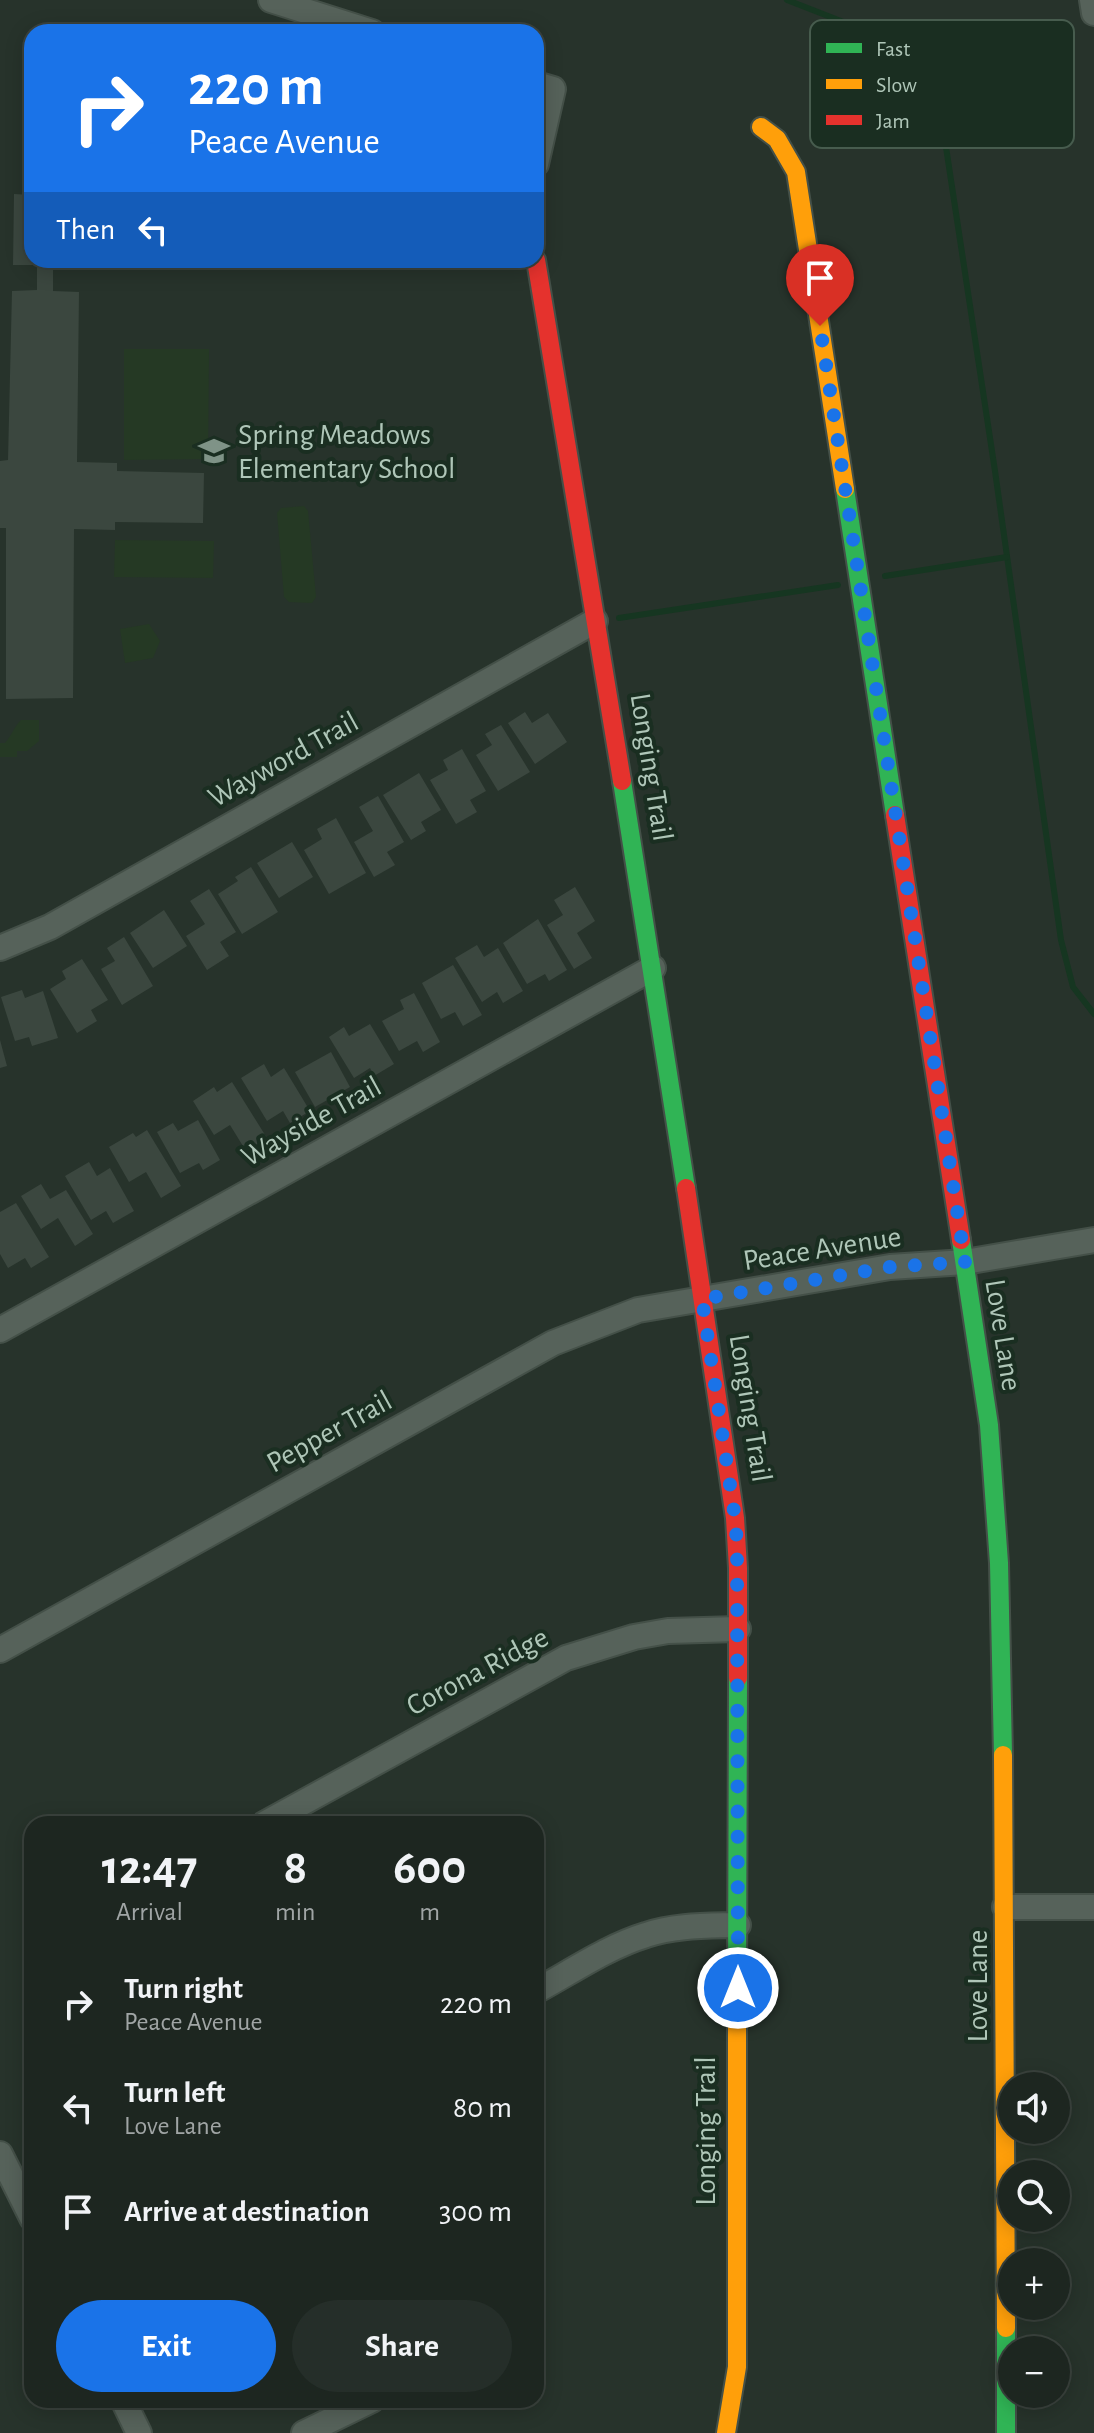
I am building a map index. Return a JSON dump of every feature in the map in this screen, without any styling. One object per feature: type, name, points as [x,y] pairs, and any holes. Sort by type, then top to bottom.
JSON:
[{"type":"street","points":[[271,0],[347,24]]},
{"type":"street","points":[[1092,0],[1094,13]]},
{"type":"street","name":"Love Lane","points":[[761,127],[777,139],[796,172],[989,1425],[999,1563],[1005,1907],[1006,2433]]},
{"type":"street","name":"Longing Trail","points":[[537,268],[653,968],[735,1518],[738,1629],[737,2367],[726,2433]]},
{"type":"street","name":"Wayword Trail","points":[[0,948],[50,927],[595,621]]},
{"type":"street","name":"Wayside Trail","points":[[0,1330],[653,968]]},
{"type":"street","name":"Peace Avenue","points":[[702,1299],[890,1267],[965,1262],[1094,1240]]},
{"type":"street","name":"Pepper Trail","points":[[0,1650],[553,1343],[638,1310],[702,1299]]},
{"type":"street","name":"Corona Ridge","points":[[279,1816],[566,1658],[634,1637],[668,1631],[738,1629]]},
{"type":"street","points":[[1005,1907],[1094,1907]]},
{"type":"street","points":[[544,1987],[646,1934],[686,1926],[738,1925]]},
{"type":"street","points":[[0,2154],[24,2202]]},
{"type":"street","points":[[127,2408],[139,2433]]},
{"type":"street","points":[[304,2433],[356,2408]]},
{"type":"green space","points":[[124,349],[209,349],[208,459],[124,460]]},
{"type":"green space","points":[[304,506],[308,511],[316,597],[312,603],[289,602],[284,597],[277,513],[281,508]]},
{"type":"green space","points":[[115,540],[214,541],[213,578],[114,577]]},
{"type":"green space","points":[[149,624],[160,641],[153,658],[125,663],[120,629]]},
{"type":"green space","points":[[21,720],[39,720],[39,741],[27,751],[17,751],[17,757],[0,757],[0,743],[5,743]]},
{"type":"building","points":[[14,194],[24,195],[24,265],[13,265]]},
{"type":"building","points":[[37,268],[53,268],[53,291],[79,292],[77,462],[117,463],[117,471],[204,473],[203,523],[115,522],[115,530],[74,529],[73,698],[6,699],[6,528],[0,528],[0,461],[8,460],[12,291],[37,290]]},
{"type":"building","points":[[525,712],[532,723],[548,713],[567,742],[535,764],[508,723]]},
{"type":"building","points":[[501,725],[530,772],[498,791],[476,755],[492,745],[485,734]]},
{"type":"building","points":[[462,749],[486,791],[470,800],[477,812],[456,824],[430,780],[448,770],[443,760]]},
{"type":"building","points":[[419,773],[441,810],[421,822],[426,831],[411,840],[383,795]]},
{"type":"building","points":[[378,796],[404,842],[387,852],[395,865],[374,877],[354,842],[373,831],[359,807]]},
{"type":"building","points":[[336,818],[366,873],[329,894],[304,850],[322,839],[317,829]]},
{"type":"building","points":[[292,842],[313,877],[279,898],[257,863]]},
{"type":"building","points":[[251,867],[278,912],[242,934],[218,894],[238,881],[235,877]]},
{"type":"building","points":[[575,887],[595,921],[577,933],[592,958],[574,969],[547,925],[563,915],[554,900]]},
{"type":"building","points":[[209,889],[236,932],[220,942],[229,956],[207,970],[186,936],[205,924],[190,901]]},
{"type":"building","points":[[164,910],[187,946],[153,968],[130,933]]},
{"type":"building","points":[[538,919],[567,970],[549,981],[545,974],[527,984],[503,943]]},
{"type":"building","points":[[124,937],[153,986],[122,1005],[101,969],[115,961],[107,948]]},
{"type":"building","points":[[477,945],[484,957],[498,948],[523,991],[503,1003],[497,992],[482,1002],[455,958]]},
{"type":"building","points":[[82,959],[108,1000],[91,1010],[97,1021],[77,1033],[50,989],[66,979],[62,971]]},
{"type":"building","points":[[453,965],[482,1015],[463,1026],[455,1012],[441,1019],[422,983]]},
{"type":"building","points":[[22,990],[25,998],[43,991],[58,1038],[32,1046],[29,1037],[15,1041],[1,997]]},
{"type":"building","points":[[414,993],[440,1042],[423,1052],[417,1041],[399,1051],[382,1021],[404,1009],[400,1000]]},
{"type":"building","points":[[370,1024],[394,1064],[374,1076],[370,1068],[354,1078],[329,1037],[344,1027],[349,1036]]},
{"type":"building","points":[[0,1040],[7,1066],[0,1068]]},
{"type":"building","points":[[331,1052],[350,1087],[315,1107],[295,1072]]},
{"type":"building","points":[[264,1064],[271,1077],[284,1068],[310,1111],[290,1123],[283,1111],[267,1121],[241,1078]]},
{"type":"building","points":[[232,1082],[267,1138],[246,1151],[230,1125],[214,1135],[193,1101],[214,1087],[217,1092]]},
{"type":"building","points":[[198,1120],[220,1160],[203,1170],[199,1163],[180,1173],[157,1132],[173,1123],[178,1131]]},
{"type":"building","points":[[147,1130],[181,1186],[161,1198],[146,1172],[129,1182],[109,1147],[133,1133],[136,1137]]},
{"type":"building","points":[[89,1162],[97,1176],[110,1168],[134,1211],[113,1223],[106,1211],[91,1220],[65,1176]]},
{"type":"building","points":[[41,1184],[50,1199],[66,1190],[93,1234],[75,1246],[58,1218],[41,1229],[21,1196]]},
{"type":"building","points":[[16,1203],[49,1257],[31,1268],[25,1258],[8,1268],[0,1254],[0,1212]]},
{"type":"waterway","points":[[787,0],[838,20]]},
{"type":"waterway","points":[[946,148],[1061,940],[1073,987],[1094,1014]]},
{"type":"waterway","points":[[885,576],[1007,557]]},
{"type":"waterway","points":[[619,618],[838,585]]},
{"type":"traffic: fast","points":[[845,489],[895,815]]},
{"type":"traffic: fast","points":[[622,781],[686,1188]]},
{"type":"traffic: fast","points":[[961,1240],[989,1425],[999,1563],[1003,1755]]},
{"type":"traffic: fast","points":[[737,1991],[738,1678]]},
{"type":"traffic: fast","points":[[1006,2328],[1006,2433]]},
{"type":"traffic: slow","points":[[761,127],[777,139],[796,172],[845,489]]},
{"type":"traffic: slow","points":[[1003,1755],[1006,2328]]},
{"type":"traffic: slow","points":[[726,2433],[737,2367],[737,1991]]},
{"type":"traffic: jam","points":[[537,268],[622,781]]},
{"type":"traffic: jam","points":[[895,815],[961,1240]]},
{"type":"traffic: jam","points":[[686,1188],[735,1518],[738,1678]]},
{"type":"place","name":"Spring Meadows Elementary School","points":[[214,451]]},
{"type":"route","points":[[738,1988],[737,1543],[702,1299],[890,1267],[965,1262],[820,326]]}]
